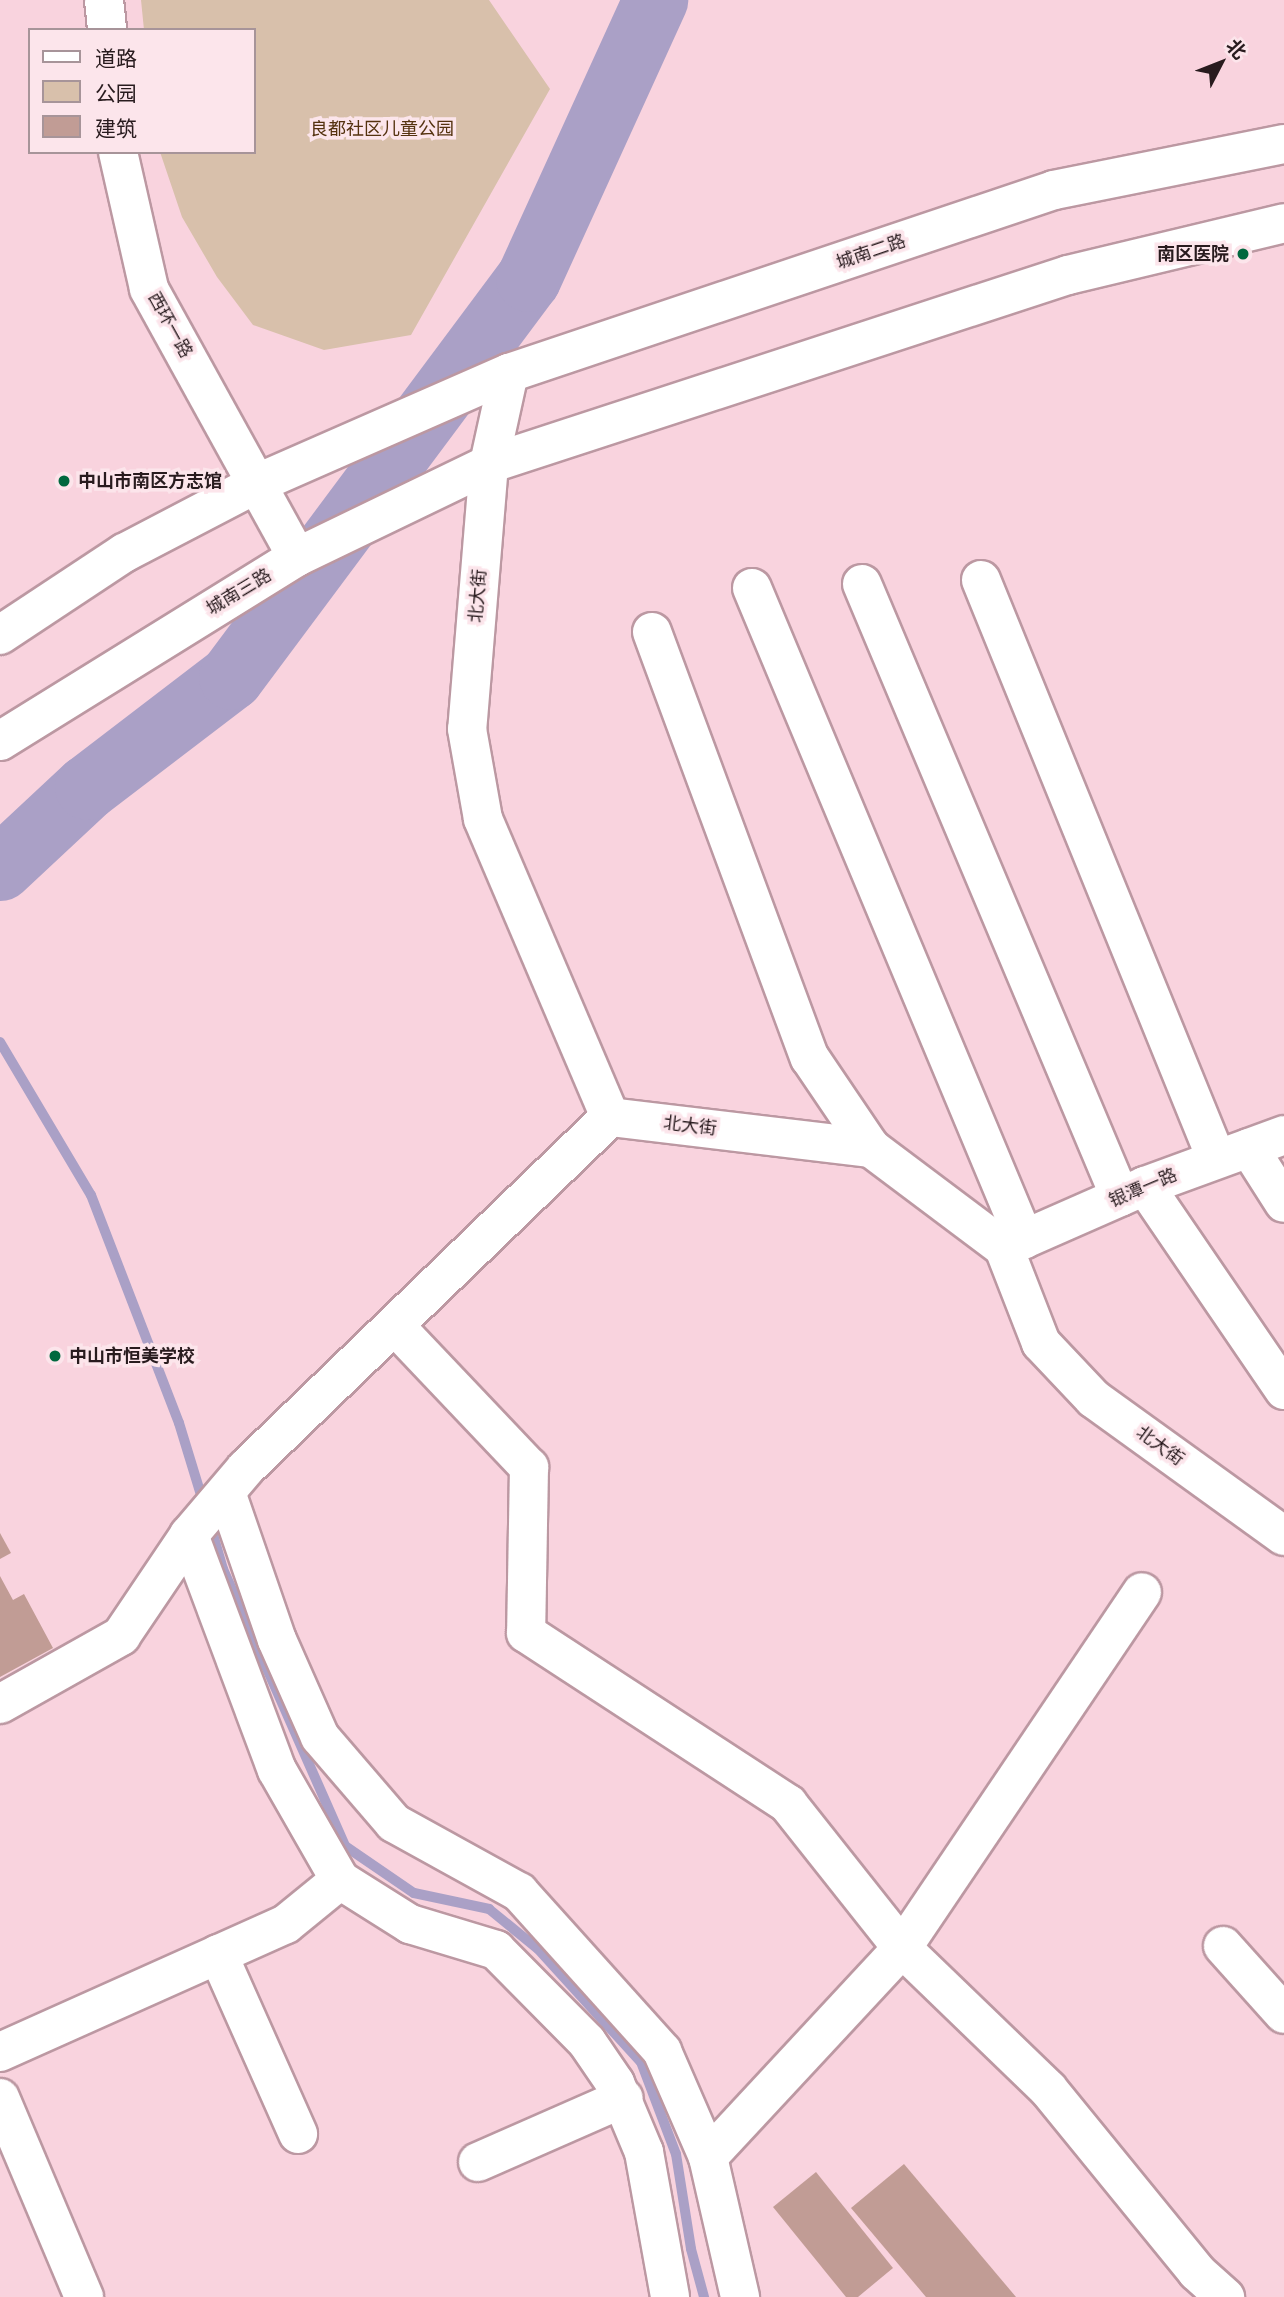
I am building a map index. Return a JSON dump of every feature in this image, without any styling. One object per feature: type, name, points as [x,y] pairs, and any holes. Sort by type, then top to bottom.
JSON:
[{"type":"street","points":[[104,0],[107,28]]},
{"type":"street","name":"城南二路","points":[[258,482],[509,373],[1054,190],[1284,144]]},
{"type":"street","name":"西环一路","points":[[118,154],[149,289],[258,482],[297,557]]},
{"type":"street","points":[[489,464],[1068,275],[1284,223]]},
{"type":"street","name":"北大街","points":[[509,373],[489,464],[467,729],[483,819],[610,1117],[871,1148]]},
{"type":"street","name":"城南三路","points":[[0,741],[297,557],[489,464]]},
{"type":"street","points":[[0,635],[124,553],[258,482]]},
{"type":"street","points":[[981,580],[1232,1153],[1284,1203]]},
{"type":"street","points":[[862,584],[1133,1191],[1284,1390]]},
{"type":"street","name":"北大街","points":[[752,588],[1014,1243],[1041,1343],[1094,1399],[1284,1535]]},
{"type":"street","points":[[652,632],[810,1058],[871,1148],[1014,1243]]},
{"type":"street","points":[[0,1704],[121,1636],[189,1535],[228,1495],[246,1468],[610,1117]]},
{"type":"street","name":"银潭一路","points":[[1014,1243],[1133,1191],[1284,1135]]},
{"type":"street","points":[[395,1326],[529,1467],[526,1633],[788,1804],[902,1948],[1048,2089],[1198,2272],[1225,2297]]},
{"type":"street","points":[[228,1495],[277,1640],[320,1737],[394,1823],[519,1892],[662,2051],[708,2157],[740,2297]]},
{"type":"street","points":[[189,1535],[277,1770],[340,1880],[410,1924],[496,1950],[587,2042],[624,2098],[645,2152],[670,2297]]},
{"type":"street","points":[[708,2157],[902,1948],[1142,1592]]},
{"type":"street","points":[[0,2052],[286,1924],[340,1880]]},
{"type":"street","points":[[1223,1946],[1283,2012]]},
{"type":"street","points":[[218,1954],[298,2134]]},
{"type":"street","points":[[0,2098],[84,2297]]},
{"type":"street","points":[[478,2162],[624,2098]]},
{"type":"green space","name":"良都社区儿童公园","points":[[141,0],[489,0],[550,89],[411,335],[324,350],[253,325],[217,277],[182,217],[161,154],[256,154],[256,28],[144,28]]},
{"type":"building","points":[[0,1533],[11,1553],[0,1559]]},
{"type":"building","points":[[0,1576],[13,1600],[24,1594],[53,1648],[0,1677]]},
{"type":"building","points":[[904,2164],[1016,2297],[926,2297],[851,2208]]},
{"type":"building","points":[[816,2172],[893,2268],[858,2297],[846,2297],[773,2207]]},
{"type":"waterway","points":[[0,868],[87,787],[231,677],[528,279],[655,0]]},
{"type":"waterway","points":[[0,1042],[91,1195],[179,1423],[204,1505]]},
{"type":"waterway","points":[[210,1524],[223,1569],[345,1846],[414,1893],[489,1909],[538,1949],[641,2062],[676,2154],[691,2249],[704,2297]]},
{"type":"place","name":"南区医院","points":[[1243,254]]},
{"type":"place","name":"中山市南区方志馆","points":[[64,481]]},
{"type":"place","name":"中山市恒美学校","points":[[55,1356]]}]
